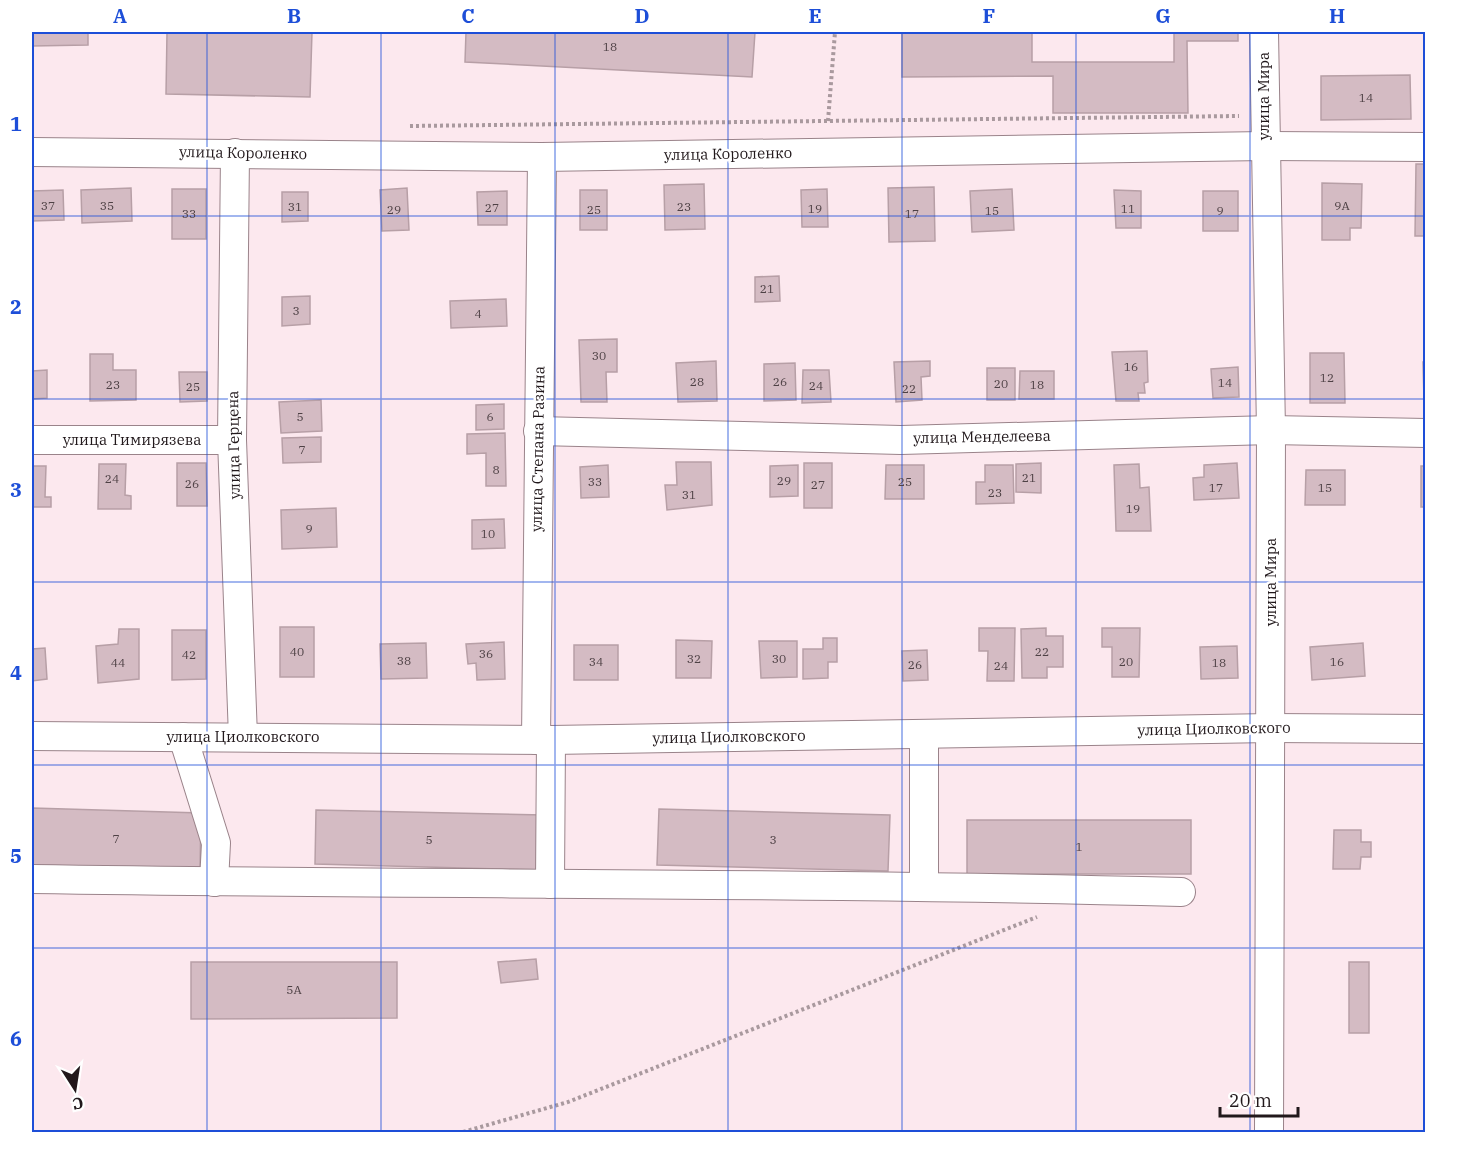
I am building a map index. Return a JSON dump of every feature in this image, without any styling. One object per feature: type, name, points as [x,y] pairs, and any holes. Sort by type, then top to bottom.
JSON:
[{"type":"street","name":"улица Мира","points":[[1264,32],[1271,430],[1269,1132]]},
{"type":"street","name":"улица Короленко","points":[[32,152],[542,158],[1265,146],[1425,147]]},
{"type":"street","name":"улица Герцена","points":[[235,153],[232,440],[243,736]]},
{"type":"street","name":"улица Степана Разина","points":[[542,158],[538,431],[543,740],[550,884]]},
{"type":"street","name":"улица Менделеева","points":[[538,431],[901,440],[1271,430],[1425,433]]},
{"type":"street","name":"улица Тимирязева","points":[[32,440],[232,440]]},
{"type":"street","name":"улица Циолковского","points":[[32,735],[543,740],[1271,728],[1425,729]]},
{"type":"street","points":[[924,734],[924,886]]},
{"type":"street","points":[[183,737],[216,843],[214,882]]},
{"type":"street","points":[[32,879],[924,886],[1181,892]]},
{"type":"path","points":[[828,121],[835,32]]},
{"type":"path","points":[[405,126],[1246,116]]},
{"type":"path","points":[[463,1132],[568,1102],[1039,916]]},
{"type":"building","points":[[32,32],[88,32],[88,45],[32,46]]},
{"type":"building","points":[[167,32],[312,32],[310,97],[166,94]]},
{"type":"building","points":[[466,32],[755,32],[752,77],[465,62]]},
{"type":"building","points":[[902,32],[1032,32],[1032,62],[1174,62],[1174,32],[1238,32],[1238,41],[1187,41],[1188,113],[1053,113],[1053,76],[902,77]]},
{"type":"building","points":[[1410,75],[1411,119],[1321,120],[1321,76]]},
{"type":"building","points":[[1416,164],[1426,164],[1426,236],[1415,236]]},
{"type":"building","points":[[1322,183],[1362,184],[1361,228],[1350,228],[1350,240],[1322,240]]},
{"type":"building","points":[[704,184],[705,229],[665,230],[664,185]]},
{"type":"building","points":[[934,187],[935,241],[889,242],[888,188]]},
{"type":"building","points":[[131,188],[132,221],[82,223],[81,190]]},
{"type":"building","points":[[407,188],[409,230],[382,231],[380,190]]},
{"type":"building","points":[[172,189],[206,189],[206,239],[172,239]]},
{"type":"building","points":[[827,189],[828,227],[802,227],[801,190]]},
{"type":"building","points":[[1012,189],[1014,230],[972,232],[970,191]]},
{"type":"building","points":[[63,190],[64,220],[32,221],[32,191]]},
{"type":"building","points":[[580,190],[607,190],[607,230],[580,230]]},
{"type":"building","points":[[1114,190],[1141,191],[1141,228],[1116,228]]},
{"type":"building","points":[[507,191],[507,225],[478,225],[477,192]]},
{"type":"building","points":[[1203,191],[1238,191],[1238,231],[1203,231]]},
{"type":"building","points":[[282,192],[308,192],[308,221],[282,222]]},
{"type":"building","points":[[779,276],[780,301],[755,302],[755,277]]},
{"type":"building","points":[[310,296],[310,324],[282,326],[282,297]]},
{"type":"building","points":[[506,299],[507,326],[451,328],[450,301]]},
{"type":"building","points":[[617,339],[617,372],[606,372],[607,402],[581,402],[579,340]]},
{"type":"building","points":[[1147,351],[1148,382],[1144,383],[1145,393],[1138,393],[1139,401],[1116,401],[1112,352]]},
{"type":"building","points":[[1310,353],[1344,353],[1345,403],[1310,403]]},
{"type":"building","points":[[90,354],[113,354],[113,370],[136,370],[136,400],[90,401]]},
{"type":"building","points":[[716,361],[717,401],[678,402],[676,363]]},
{"type":"building","points":[[930,361],[930,376],[921,377],[922,400],[896,402],[894,362]]},
{"type":"building","points":[[1423,362],[1426,362],[1426,400],[1424,400]]},
{"type":"building","points":[[795,363],[796,400],[764,401],[764,364]]},
{"type":"building","points":[[1238,367],[1239,397],[1213,398],[1211,369]]},
{"type":"building","points":[[987,368],[1015,368],[1015,400],[987,400]]},
{"type":"building","points":[[47,370],[47,398],[32,399],[32,371]]},
{"type":"building","points":[[803,370],[829,370],[831,402],[802,403]]},
{"type":"building","points":[[1020,371],[1054,371],[1054,399],[1019,399]]},
{"type":"building","points":[[179,372],[207,372],[207,401],[180,402]]},
{"type":"building","points":[[321,400],[322,431],[281,433],[279,402]]},
{"type":"building","points":[[504,404],[504,429],[476,430],[476,405]]},
{"type":"building","points":[[505,433],[506,486],[486,486],[486,453],[467,454],[467,434]]},
{"type":"building","points":[[321,437],[321,462],[283,463],[282,438]]},
{"type":"building","points":[[676,462],[711,462],[712,505],[667,510],[665,485],[677,485]]},
{"type":"building","points":[[177,463],[206,463],[207,506],[177,506]]},
{"type":"building","points":[[804,463],[832,463],[832,508],[804,508]]},
{"type":"building","points":[[1041,463],[1041,493],[1016,492],[1016,464]]},
{"type":"building","points":[[1237,463],[1239,498],[1194,500],[1193,478],[1204,477],[1204,465]]},
{"type":"building","points":[[99,464],[126,464],[125,495],[131,496],[131,509],[98,509]]},
{"type":"building","points":[[1139,464],[1140,488],[1149,487],[1151,531],[1116,531],[1114,465]]},
{"type":"building","points":[[608,465],[609,497],[581,498],[580,467]]},
{"type":"building","points":[[798,465],[798,496],[770,497],[770,466]]},
{"type":"building","points":[[886,465],[924,465],[924,499],[885,499]]},
{"type":"building","points":[[985,465],[1013,465],[1014,503],[976,504],[976,482],[985,482]]},
{"type":"building","points":[[32,466],[46,466],[45,497],[51,497],[51,507],[32,507]]},
{"type":"building","points":[[1421,466],[1426,466],[1426,507],[1421,507]]},
{"type":"building","points":[[1306,470],[1345,470],[1345,505],[1305,505]]},
{"type":"building","points":[[336,508],[337,547],[282,549],[281,510]]},
{"type":"building","points":[[504,519],[505,548],[472,549],[472,520]]},
{"type":"building","points":[[280,627],[314,627],[314,677],[280,677]]},
{"type":"building","points":[[979,628],[1015,628],[1014,681],[987,681],[988,651],[979,651]]},
{"type":"building","points":[[1046,628],[1046,636],[1063,636],[1063,667],[1047,667],[1047,678],[1022,678],[1021,629]]},
{"type":"building","points":[[1102,628],[1140,628],[1139,677],[1112,677],[1112,647],[1102,647]]},
{"type":"building","points":[[119,629],[139,629],[139,679],[98,683],[96,646],[118,644]]},
{"type":"building","points":[[172,630],[206,630],[206,679],[172,680]]},
{"type":"building","points":[[823,638],[837,638],[837,662],[828,662],[828,678],[803,679],[803,649],[823,649]]},
{"type":"building","points":[[1424,638],[1426,638],[1426,682],[1424,682]]},
{"type":"building","points":[[676,640],[712,641],[711,678],[676,678]]},
{"type":"building","points":[[759,641],[797,641],[797,677],[761,678]]},
{"type":"building","points":[[504,642],[505,679],[477,680],[476,663],[468,664],[466,644]]},
{"type":"building","points":[[426,643],[427,678],[381,679],[380,644]]},
{"type":"building","points":[[1363,643],[1365,676],[1312,680],[1310,647]]},
{"type":"building","points":[[574,645],[618,645],[618,680],[574,680]]},
{"type":"building","points":[[1237,646],[1238,678],[1201,679],[1200,647]]},
{"type":"building","points":[[45,648],[47,679],[32,681],[32,649]]},
{"type":"building","points":[[927,650],[928,680],[903,681],[902,651]]},
{"type":"building","points":[[32,808],[201,813],[200,869],[32,865]]},
{"type":"building","points":[[659,809],[890,815],[888,871],[657,865]]},
{"type":"building","points":[[316,810],[543,815],[542,870],[315,864]]},
{"type":"building","points":[[967,820],[1191,820],[1191,874],[967,874]]},
{"type":"building","points":[[1334,830],[1361,830],[1361,842],[1371,842],[1371,857],[1361,857],[1360,869],[1333,869]]},
{"type":"building","points":[[536,959],[538,979],[501,983],[498,962]]},
{"type":"building","points":[[191,962],[397,962],[397,1018],[191,1019]]},
{"type":"building","points":[[1349,962],[1369,962],[1369,1033],[1349,1033]]}]
